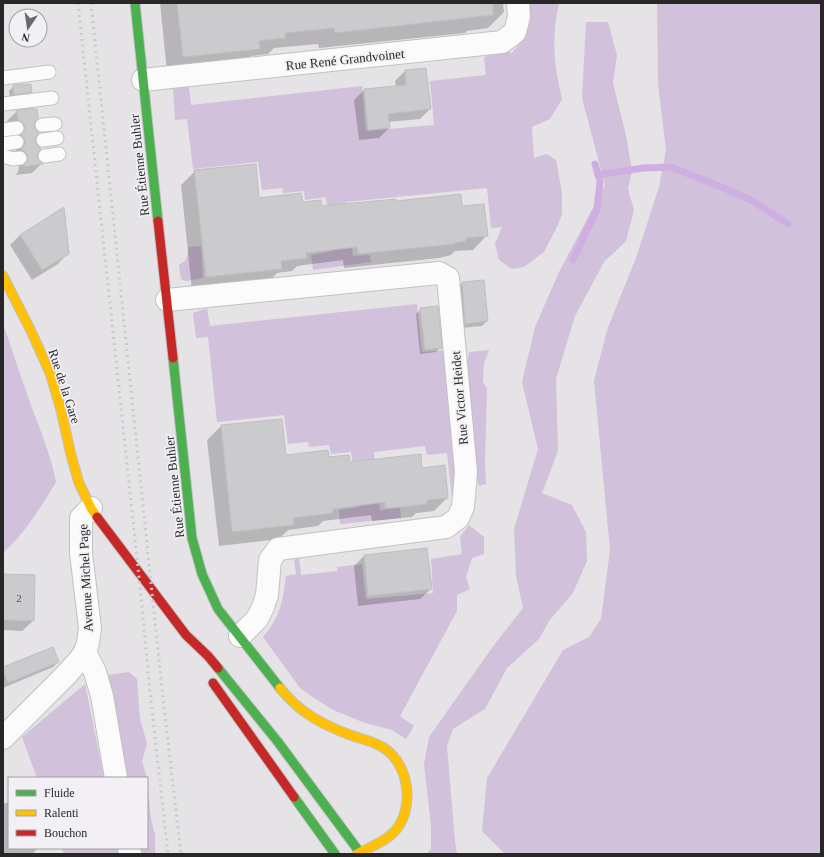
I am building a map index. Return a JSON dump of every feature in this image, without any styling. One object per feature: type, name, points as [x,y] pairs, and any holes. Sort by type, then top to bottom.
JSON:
[{"type":"street","name":"Rue Étienne Buhler","points":[[136,3],[193,546],[197,560],[218,609],[290,701],[300,710],[344,733],[388,751],[398,762],[407,784],[408,797],[402,819],[393,834],[359,853]]},
{"type":"street","name":"Rue René Grandvoinet","points":[[143,80],[502,42],[515,32],[519,16],[518,3]]},
{"type":"street","name":"Rue Victor Heidet","points":[[167,300],[439,273],[448,278],[466,472],[463,507],[458,518],[446,527],[278,549],[270,560],[263,607],[257,619],[240,636]]},
{"type":"street","name":"Rue de la Gare","points":[[3,276],[31,331],[50,373],[61,410],[79,483],[91,508],[186,635]]},
{"type":"street","name":"Avenue Michel Page","points":[[3,738],[65,676],[85,652],[90,628],[81,553],[81,518],[91,508]]},
{"type":"street","points":[[186,635],[198,661]]},
{"type":"street","points":[[186,635],[213,662],[278,742],[359,853]]},
{"type":"street","points":[[85,652],[95,672],[102,696],[116,777]]},
{"type":"street","points":[[210,678],[257,747],[335,854]]},
{"type":"street","points":[[257,747],[276,757],[285,769]]},
{"type":"street","points":[[335,834],[348,850],[359,853]]},
{"type":"lane","points":[[3,78],[49,72]]},
{"type":"lane","points":[[3,104],[52,98]]},
{"type":"lane","points":[[42,125],[56,124]]},
{"type":"lane","points":[[3,130],[17,128]]},
{"type":"lane","points":[[42,140],[57,138]]},
{"type":"lane","points":[[3,144],[17,142]]},
{"type":"lane","points":[[44,156],[59,154]]},
{"type":"lane","points":[[3,156],[13,159],[20,158]]},
{"type":"shaded area","points":[[523,3],[559,3],[555,28],[554,51],[562,99],[550,119],[532,127],[534,158],[547,154],[556,160],[562,193],[562,214],[544,252],[524,267],[512,269],[499,260],[495,244],[502,227],[491,228],[487,188],[346,202],[353,256],[370,255],[371,262],[313,270],[311,255],[332,251],[326,197],[305,200],[304,191],[283,193],[282,188],[262,190],[258,162],[193,169],[187,119],[175,120],[173,89],[189,87],[191,105],[362,86],[366,131],[434,125],[430,81],[486,75],[484,57],[509,50],[511,54],[521,42],[525,24]]},
{"type":"shaded area","points":[[659,3],[821,3],[821,854],[505,854],[482,831],[487,778],[563,650],[589,637],[601,619],[610,550],[594,381],[607,330],[636,258],[659,187],[666,150],[658,84],[657,5]]},
{"type":"shaded area","points":[[586,22],[608,22],[617,55],[613,83],[626,135],[632,171],[628,189],[634,210],[626,241],[604,262],[575,316],[556,379],[558,451],[542,493],[572,505],[586,532],[587,561],[573,593],[549,621],[539,639],[507,668],[485,709],[453,729],[447,746],[457,854],[427,854],[431,848],[431,826],[424,764],[429,737],[494,645],[523,608],[516,576],[514,529],[538,449],[522,382],[535,327],[559,272],[605,185],[582,98]]},
{"type":"shaded area","points":[[201,246],[203,278],[186,281],[181,279],[179,265],[186,260],[189,247]]},
{"type":"shaded area","points":[[417,304],[422,352],[446,350],[459,474],[452,498],[447,453],[427,455],[425,446],[374,452],[380,510],[400,508],[401,518],[340,524],[339,510],[359,507],[351,452],[331,454],[329,445],[309,447],[308,442],[288,444],[284,415],[217,422],[208,337],[196,338],[193,313],[207,308],[210,326]]},
{"type":"shaded area","points":[[3,324],[46,446],[56,482],[25,528],[3,553]]},
{"type":"shaded area","points":[[489,350],[484,364],[483,382],[487,388],[485,464],[486,484],[479,486],[474,470],[465,371],[469,352]]},
{"type":"shaded area","points":[[469,525],[484,537],[484,554],[472,558],[466,577],[470,589],[457,595],[457,611],[400,716],[414,726],[406,739],[392,730],[365,723],[333,710],[300,688],[263,637],[277,616],[284,593],[286,576],[296,574],[294,560],[299,558],[301,575],[338,571],[337,567],[362,564],[366,599],[433,593],[431,559],[462,554],[460,537]]},
{"type":"shaded area","points":[[129,672],[137,679],[140,719],[147,743],[142,761],[147,777],[125,777],[105,685],[109,675]]},
{"type":"shaded area","points":[[85,684],[104,777],[37,777],[22,737]]},
{"type":"shaded area","points":[[148,789],[151,819],[155,835],[155,854],[125,854],[124,849],[148,849]]},
{"type":"shaded area","points":[[62,849],[118,849],[119,852],[112,854],[64,854]]},
{"type":"building","points":[[177,3],[493,3],[493,15],[335,33],[334,28],[285,33],[285,38],[259,41],[260,49],[183,57]]},
{"type":"building","points":[[426,68],[431,109],[388,114],[390,128],[368,130],[364,89],[406,85],[405,70]]},
{"type":"building","points":[[31,84],[32,92],[14,95],[13,85]]},
{"type":"building","points":[[34,108],[34,110],[37,109],[38,118],[34,126],[39,133],[35,142],[41,149],[37,158],[43,164],[22,167],[27,161],[28,157],[21,149],[25,145],[25,140],[21,135],[25,127],[23,123],[18,120],[16,110]]},
{"type":"building","points":[[256,164],[259,198],[301,193],[303,202],[321,200],[322,206],[396,199],[396,201],[461,194],[462,206],[484,204],[488,236],[466,238],[466,241],[454,244],[358,254],[357,247],[306,253],[307,258],[281,261],[282,269],[206,277],[194,170]]},
{"type":"building","points":[[64,207],[69,254],[42,270],[20,235]]},
{"type":"building","points":[[484,280],[488,321],[465,324],[462,282]]},
{"type":"building","points":[[438,306],[442,348],[425,350],[420,308]]},
{"type":"building","points":[[282,419],[286,455],[328,450],[329,457],[349,455],[350,462],[421,454],[422,468],[445,465],[448,498],[427,500],[427,504],[402,507],[385,508],[385,502],[333,509],[333,513],[293,518],[294,525],[232,532],[221,425]]},
{"type":"building","points":[[427,548],[432,589],[368,596],[364,555]]},
{"type":"building","points":[[3,574],[35,575],[34,621],[3,620]]},
{"type":"building","points":[[53,647],[59,662],[8,683],[3,667]]},
{"type":"waterway","points":[[573,260],[597,209],[600,181],[595,164]]},
{"type":"waterway","points":[[598,175],[643,168],[671,167],[751,200],[788,224]]},
{"type":"railway","points":[[78,3],[168,854]]},
{"type":"railway","points":[[91,3],[162,689],[181,854]]},
{"type":"traffic: fast","points":[[135,3],[158,221]]},
{"type":"traffic: fast","points":[[173,358],[192,538],[202,574],[218,609],[280,688]]},
{"type":"traffic: fast","points":[[218,668],[278,742],[361,854]]},
{"type":"traffic: fast","points":[[294,797],[335,854]]},
{"type":"traffic: slow","points":[[3,276],[31,331],[50,373],[61,410],[79,483],[97,517]]},
{"type":"traffic: slow","points":[[280,688],[303,711],[320,722],[339,731],[384,748],[393,756],[399,765],[407,788],[405,812],[401,823],[386,839],[357,854]]},
{"type":"traffic: jam","points":[[158,221],[173,358]]},
{"type":"traffic: jam","points":[[97,517],[186,635],[218,668]]},
{"type":"traffic: jam","points":[[213,683],[294,797]]}]
